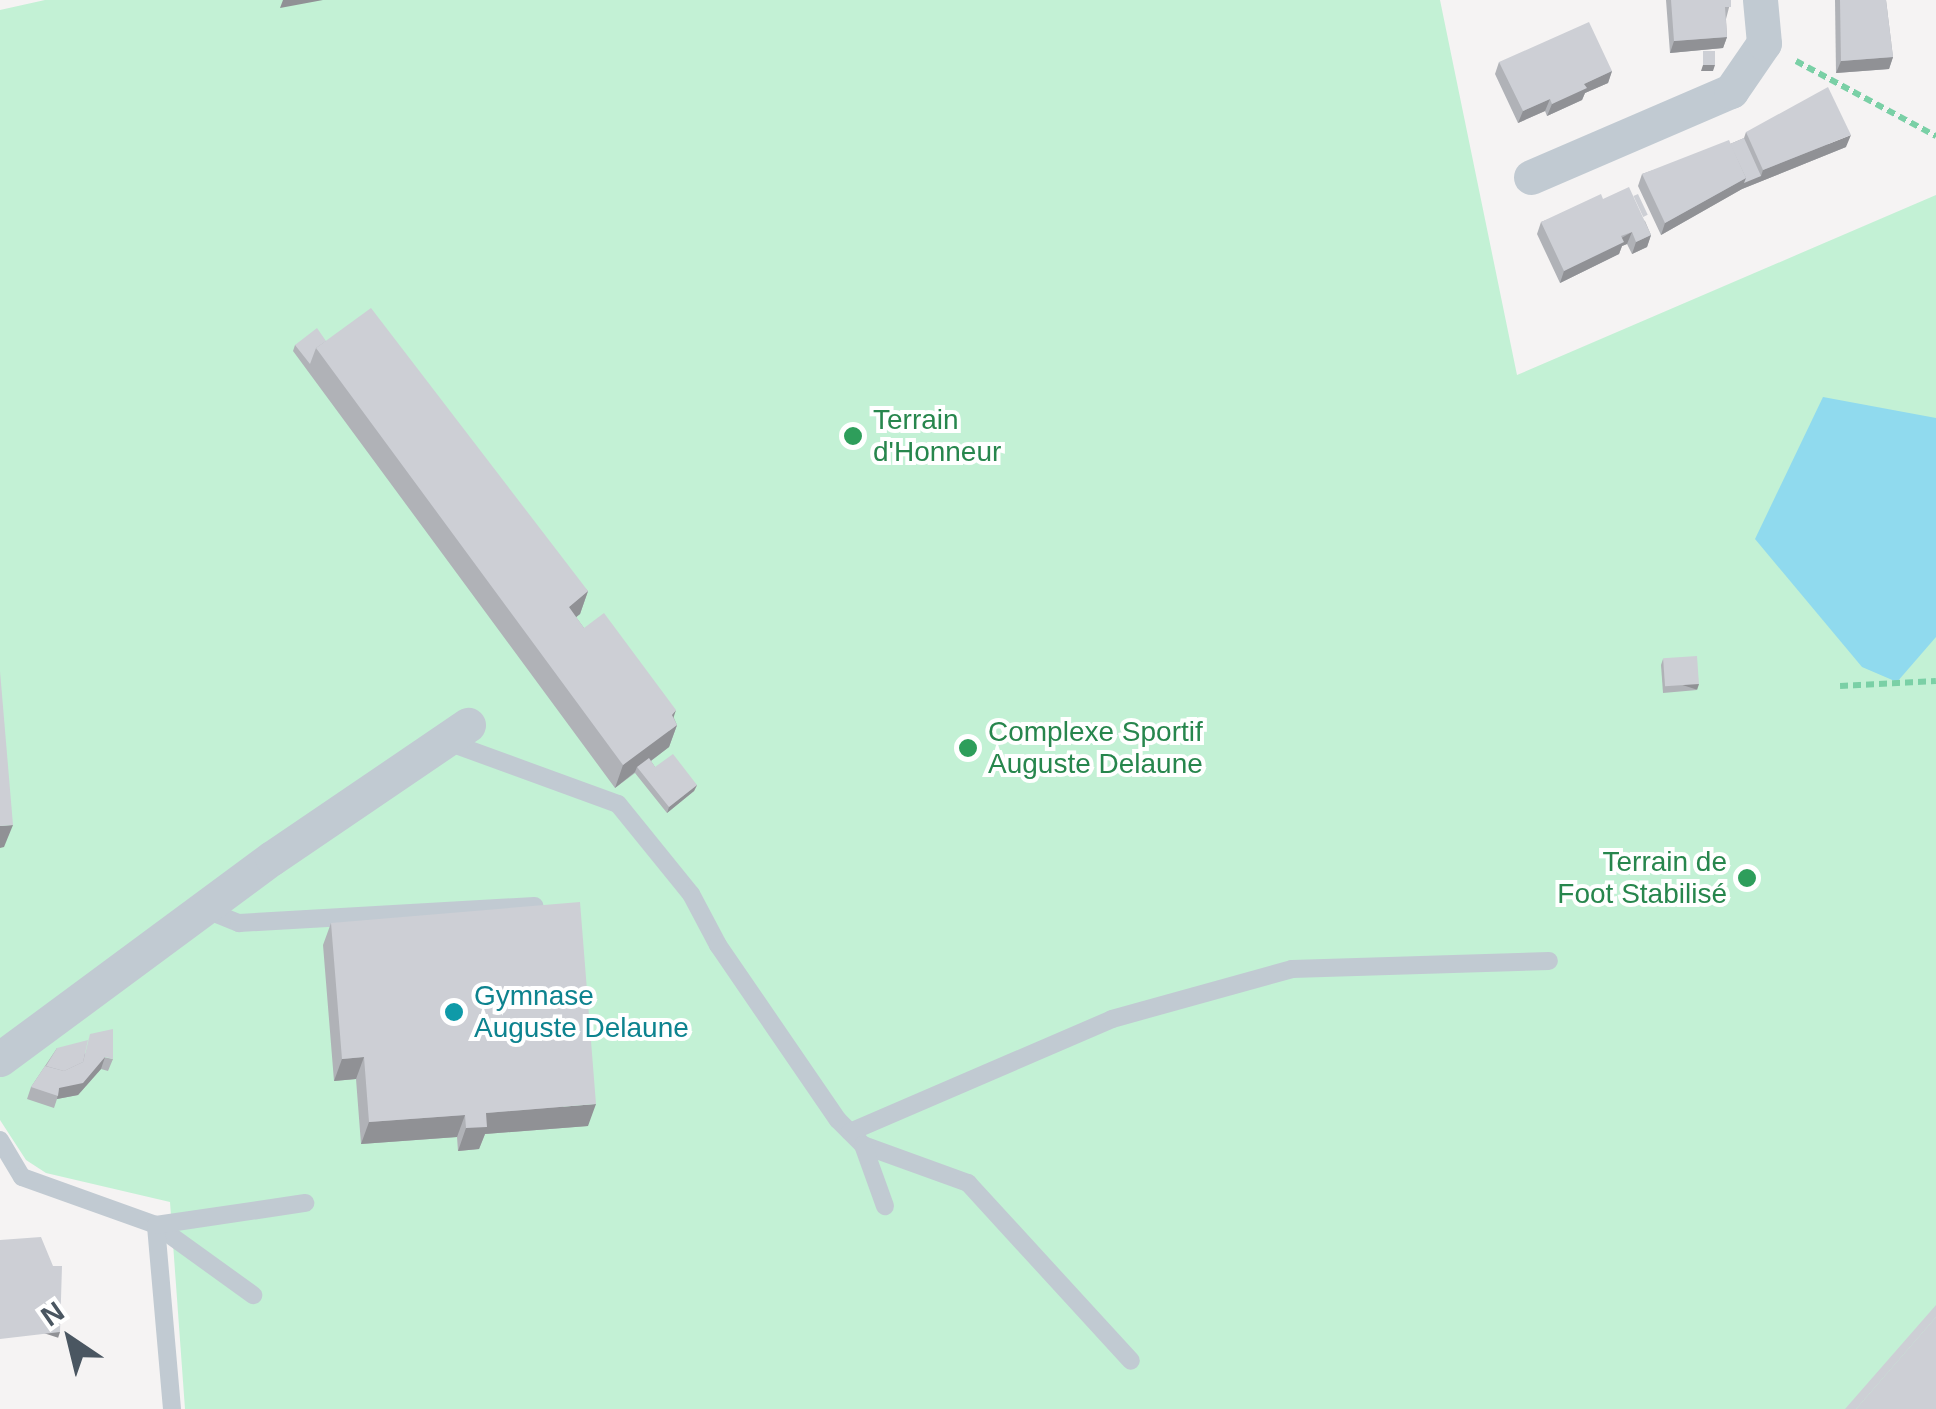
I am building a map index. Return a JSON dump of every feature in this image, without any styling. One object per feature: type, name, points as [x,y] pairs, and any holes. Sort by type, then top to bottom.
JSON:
[{"type":"street","points":[[1531,178],[1732,91],[1764,44],[1760,0]]},
{"type":"street","points":[[0,1059],[203,909],[456,732]]},
{"type":"lane","points":[[456,732],[618,804],[691,894],[718,945],[856,1138],[885,1206]]},
{"type":"lane","points":[[203,909],[239,923],[535,906]]},
{"type":"lane","points":[[856,1138],[1112,1019],[1292,970],[1549,961]]},
{"type":"lane","points":[[856,1138],[968,1184],[1131,1362]]},
{"type":"lane","points":[[0,1140],[22,1177],[156,1226],[253,1296]]},
{"type":"lane","points":[[156,1226],[305,1203]]},
{"type":"lane","points":[[156,1226],[172,1409]]},
{"type":"path","points":[[1764,44],[1936,136]]},
{"type":"path","points":[[1840,686],[1936,680]]},
{"type":"green space","name":"Complexe Sportif Auguste Delaune","points":[[45,0],[1440,0],[1517,375],[1936,195],[1936,1409],[185,1409],[170,1202],[46,1173],[26,1160],[0,1120],[0,10]]},
{"type":"water","points":[[1823,397],[1936,418],[1936,637],[1897,682],[1862,667],[1755,539]]},
{"type":"building","points":[[1671,0],[1731,0],[1731,7],[1725,7],[1727,37],[1674,41]]},
{"type":"building","points":[[1840,0],[1886,0],[1893,57],[1841,61]]},
{"type":"building","points":[[1589,22],[1612,71],[1552,104],[1550,99],[1523,111],[1499,62]]},
{"type":"building","points":[[1703,51],[1715,51],[1715,65],[1703,65]]},
{"type":"building","points":[[1828,87],[1851,135],[1763,170],[1746,132]]},
{"type":"building","points":[[1744,138],[1761,176],[1744,183],[1746,178],[1730,144]]},
{"type":"building","points":[[1729,140],[1746,178],[1665,223],[1642,174]]},
{"type":"building","points":[[1629,187],[1651,235],[1636,242],[1632,232],[1621,236],[1624,242],[1564,271],[1541,222],[1601,194],[1603,199]]},
{"type":"building","points":[[1638,194],[1648,215],[1643,217],[1633,196]]},
{"type":"building","points":[[371,308],[588,591],[569,607],[584,628],[604,613],[676,710],[672,715],[677,725],[623,765],[316,348]]},
{"type":"building","points":[[317,328],[326,341],[316,348],[310,364],[295,345]]},
{"type":"building","points":[[1697,656],[1699,684],[1665,686],[1663,658]]},
{"type":"building","points":[[0,671],[13,825],[0,826]]},
{"type":"building","points":[[673,754],[697,785],[669,807],[637,767],[649,758],[655,767]]},
{"type":"building","name":"Gymnase Auguste Delaune","points":[[580,902],[596,1104],[486,1113],[487,1127],[466,1128],[465,1115],[369,1122],[364,1057],[342,1059],[331,923]]},
{"type":"building","points":[[113,1029],[113,1059],[105,1057],[83,1083],[59,1088],[58,1096],[31,1087],[45,1066],[64,1071],[83,1062],[90,1034]]},
{"type":"building","points":[[88,1040],[83,1062],[64,1071],[46,1066],[57,1048]]},
{"type":"building","points":[[41,1237],[53,1266],[62,1266],[60,1332],[0,1339],[0,1240]]},
{"type":"building","points":[[1936,1305],[1936,1317],[1856,1409],[1845,1409]]},
{"type":"building","points":[[1936,1317],[1936,1409],[1856,1409]]},
{"type":"place","name":"Terrain d'Honneur","points":[[853,436]]},
{"type":"place","name":"Complexe Sportif Auguste Delaune","points":[[968,748]]},
{"type":"place","name":"Terrain de Foot Stabilisé","points":[[1747,878]]},
{"type":"place","name":"Gymnase Auguste Delaune","points":[[454,1012]]}]
